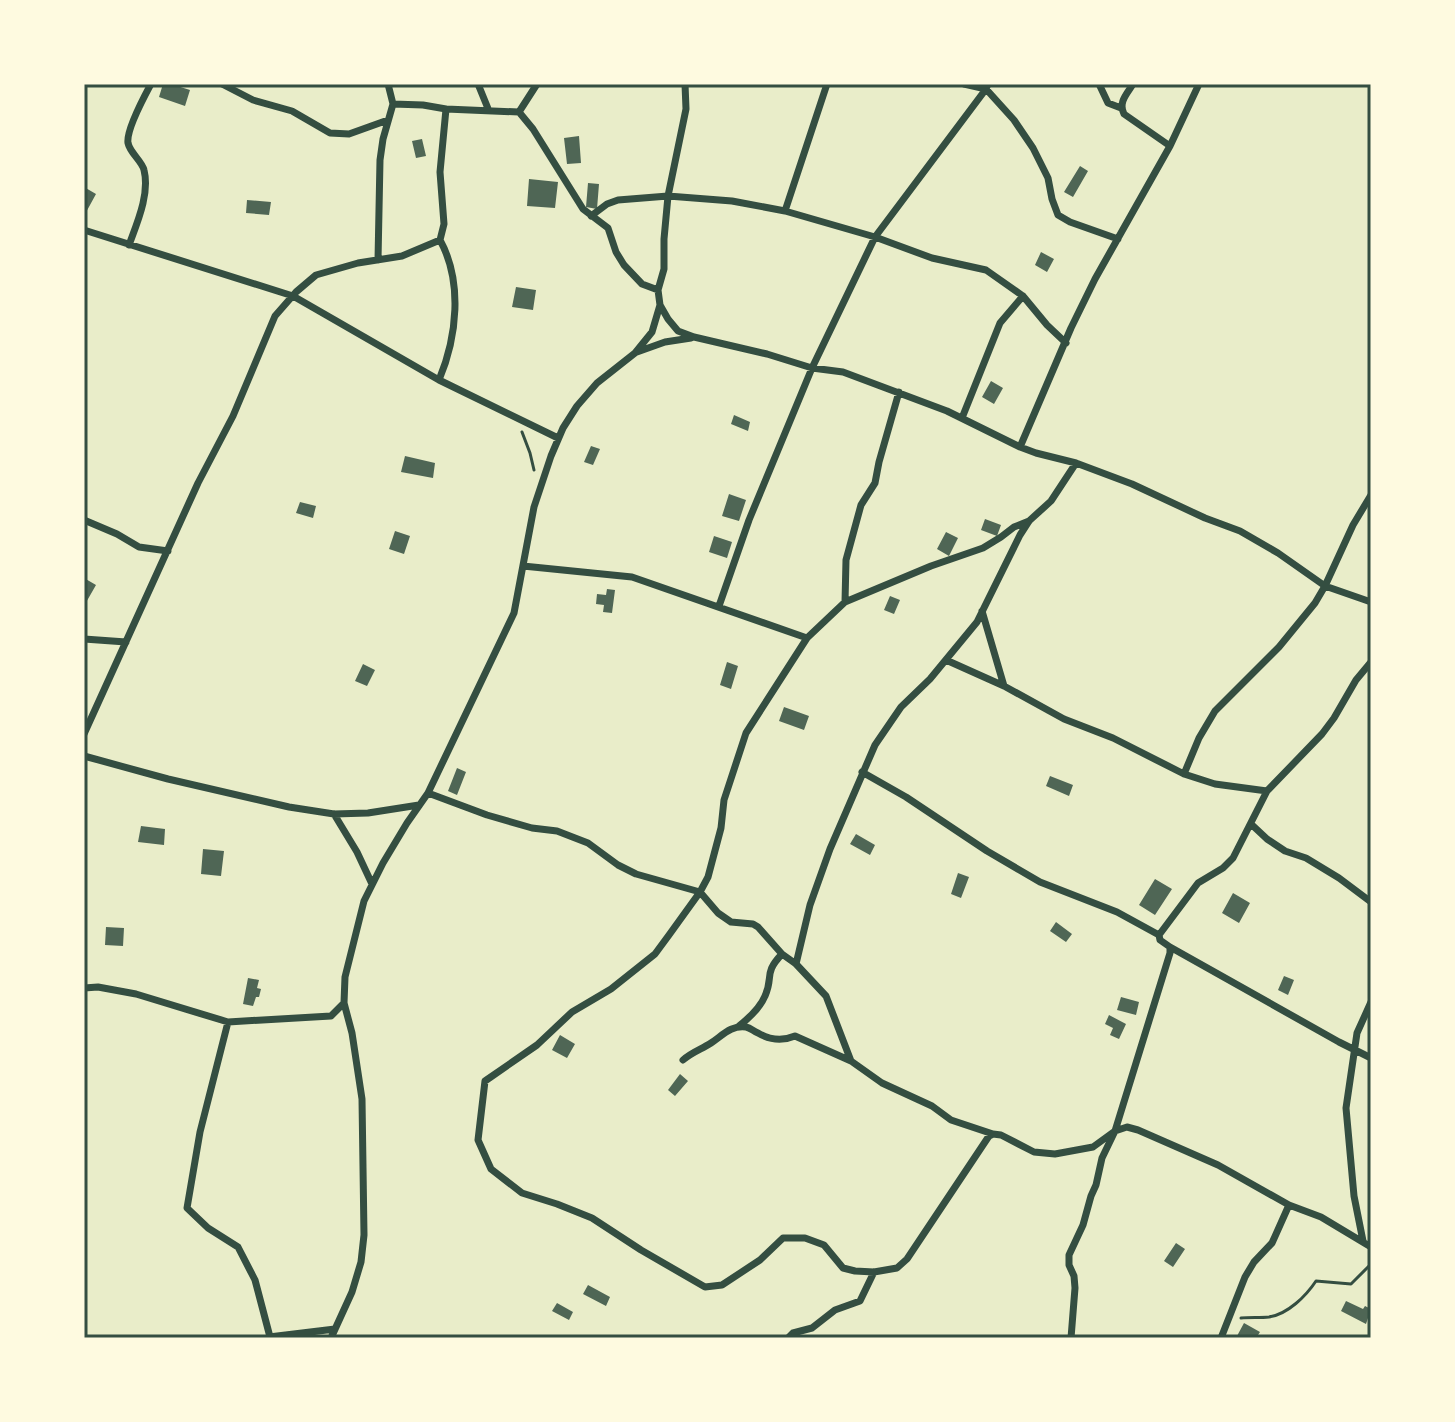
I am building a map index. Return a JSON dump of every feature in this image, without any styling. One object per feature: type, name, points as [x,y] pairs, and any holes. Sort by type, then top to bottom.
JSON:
[{"type":"street","points":[[129,245],[146,185],[144,168],[128,145],[129,132],[151,84]]},
{"type":"street","points":[[222,84],[253,100],[292,111],[330,133],[349,134],[388,120]]},
{"type":"street","points":[[378,260],[380,160],[393,104],[388,84]]},
{"type":"street","points":[[478,84],[489,111]]},
{"type":"street","points":[[519,112],[537,84]]},
{"type":"street","points":[[685,84],[686,109],[668,196],[664,269],[658,290],[660,305],[678,331],[812,368],[843,372],[899,392],[962,418],[1020,447],[1132,484],[1240,531],[1325,586],[1371,602]]},
{"type":"street","points":[[785,211],[827,84]]},
{"type":"street","points":[[964,84],[987,87],[1014,120],[1048,178],[1058,215],[1118,239]]},
{"type":"street","points":[[1099,84],[1108,103],[1121,108]]},
{"type":"street","points":[[1133,84],[1122,102],[1124,114],[1170,146]]},
{"type":"street","points":[[1020,447],[1095,279],[1170,146],[1199,84]]},
{"type":"street","points":[[719,606],[749,520],[812,368],[875,237],[987,87]]},
{"type":"street","points":[[393,104],[519,112],[583,209],[608,228],[624,265],[642,284],[658,290]]},
{"type":"street","points":[[439,380],[446,363],[455,315],[447,254],[440,240],[444,224],[440,172],[446,109]]},
{"type":"street","points":[[591,216],[618,200],[668,196],[743,203],[785,211],[875,237],[932,258],[986,270],[1023,296],[1066,343]]},
{"type":"street","points":[[84,230],[293,296],[439,380],[558,438]]},
{"type":"street","points":[[84,734],[198,483],[233,416],[275,316],[316,275],[358,263],[402,256],[440,240]]},
{"type":"street","points":[[962,418],[1000,323],[1023,296]]},
{"type":"street","points":[[228,1022],[200,1132],[187,1208],[208,1228],[238,1247],[255,1280],[269,1337],[333,1335],[352,1292],[361,1262],[364,1235],[362,1099],[344,1003],[345,977],[364,901],[383,863],[428,793],[514,613],[539,492],[558,438],[577,406],[597,383],[635,353],[652,332],[660,305]]},
{"type":"street","points":[[635,353],[665,342],[694,337]]},
{"type":"street","points":[[845,602],[846,560],[861,505],[875,483],[899,392]]},
{"type":"street","points":[[796,964],[810,905],[830,849],[875,745],[901,707],[977,622],[1029,521],[1051,501],[1076,463]]},
{"type":"street","points":[[1184,774],[1199,738],[1215,711],[1279,647],[1325,586],[1353,525],[1371,495]]},
{"type":"street","points":[[84,520],[139,547],[168,551]]},
{"type":"street","points":[[993,1134],[961,1176],[907,1259],[897,1268],[874,1272],[843,1268],[824,1245],[805,1238],[783,1238],[760,1260],[722,1285],[705,1287],[592,1218],[522,1193],[491,1169],[478,1140],[485,1081],[537,1045],[572,1012],[611,989],[655,954],[700,892],[708,877],[721,828],[724,800],[746,733],[807,638],[845,602],[983,548],[1014,527],[1029,521]]},
{"type":"street","points":[[523,566],[632,577],[807,638]]},
{"type":"street","points":[[982,611],[1004,686]]},
{"type":"street","points":[[84,639],[126,642]]},
{"type":"street","points":[[946,660],[1184,774],[1215,784],[1267,791]]},
{"type":"street","points":[[1159,935],[1198,883],[1233,858],[1267,791],[1322,734],[1371,662]]},
{"type":"street","points":[[84,756],[274,804],[334,814],[368,813],[419,805]]},
{"type":"street","points":[[862,772],[1040,882],[1117,912],[1159,935],[1160,940],[1170,947],[1371,1058]]},
{"type":"street","points":[[428,793],[487,815],[532,828],[557,831],[588,843],[636,874],[700,892],[718,913],[731,922],[758,927],[826,996],[851,1061]]},
{"type":"street","points":[[334,814],[372,884]]},
{"type":"street","points":[[1251,824],[1285,851],[1306,858],[1371,902]]},
{"type":"street","points":[[1071,1338],[1075,1288],[1069,1255],[1083,1225],[1102,1158],[1115,1131],[1170,947]]},
{"type":"street","points":[[737,1028],[761,1004],[770,968],[782,954]]},
{"type":"street","points":[[84,988],[98,987],[136,994],[228,1022],[331,1016],[344,1003]]},
{"type":"street","points":[[1363,1241],[1354,1196],[1346,1108],[1357,1033],[1371,1002]]},
{"type":"street","points":[[683,1060],[731,1028],[748,1027],[761,1036],[774,1039],[787,1040],[795,1036],[851,1061],[882,1083],[932,1106],[951,1120],[1001,1135],[1034,1152],[1055,1154],[1093,1147],[1115,1131],[1127,1127],[1150,1134],[1233,1172],[1289,1205],[1321,1217],[1371,1247]]},
{"type":"street","points":[[1221,1338],[1245,1277],[1272,1243],[1289,1205]]},
{"type":"street","points":[[788,1338],[793,1333],[812,1328],[835,1310],[860,1301],[874,1272]]},
{"type":"path","points":[[516,418],[530,453],[539,492]]},
{"type":"path","points":[[1234,1309],[1241,1318],[1271,1317],[1307,1294],[1316,1281],[1351,1284],[1371,1264]]},
{"type":"building","points":[[163,84],[190,90],[185,106],[159,97]]},
{"type":"building","points":[[579,136],[581,163],[567,164],[564,138]]},
{"type":"building","points":[[422,139],[426,156],[416,158],[412,141]]},
{"type":"building","points":[[1080,166],[1088,171],[1073,197],[1064,192]]},
{"type":"building","points":[[529,179],[558,182],[555,208],[527,206]]},
{"type":"building","points":[[588,183],[599,184],[597,209],[586,207]]},
{"type":"building","points":[[84,187],[96,194],[84,216]]},
{"type":"building","points":[[247,200],[271,202],[269,215],[246,213]]},
{"type":"building","points":[[1041,252],[1054,259],[1047,272],[1035,265]]},
{"type":"building","points":[[516,287],[536,290],[533,310],[512,307]]},
{"type":"building","points":[[991,381],[1003,388],[994,404],[982,397]]},
{"type":"building","points":[[734,415],[750,422],[748,431],[731,424]]},
{"type":"building","points":[[591,446],[600,449],[593,465],[584,462]]},
{"type":"building","points":[[405,456],[435,463],[433,478],[401,472]]},
{"type":"building","points":[[729,494],[746,500],[739,521],[722,516]]},
{"type":"building","points":[[300,502],[316,506],[313,518],[296,513]]},
{"type":"building","points":[[985,519],[1001,525],[997,536],[981,530]]},
{"type":"building","points":[[395,531],[410,536],[404,554],[389,549]]},
{"type":"building","points":[[946,532],[958,538],[949,556],[937,549]]},
{"type":"building","points":[[714,536],[732,542],[727,558],[709,552]]},
{"type":"building","points":[[84,578],[96,585],[84,606]]},
{"type":"building","points":[[607,589],[615,590],[612,613],[603,612],[604,605],[596,604],[597,594],[606,595]]},
{"type":"building","points":[[890,596],[900,600],[894,614],[884,610]]},
{"type":"building","points":[[727,662],[738,666],[731,689],[720,685]]},
{"type":"building","points":[[363,664],[375,670],[367,686],[355,681]]},
{"type":"building","points":[[784,707],[809,716],[804,730],[779,721]]},
{"type":"building","points":[[457,768],[466,772],[457,795],[448,791]]},
{"type":"building","points":[[1050,776],[1073,785],[1069,796],[1046,786]]},
{"type":"building","points":[[141,826],[165,829],[164,845],[138,842]]},
{"type":"building","points":[[856,834],[875,845],[870,855],[850,844]]},
{"type":"building","points":[[203,849],[224,851],[221,876],[201,874]]},
{"type":"building","points":[[958,873],[969,877],[961,898],[951,894]]},
{"type":"building","points":[[1155,879],[1172,889],[1155,915],[1139,905]]},
{"type":"building","points":[[1233,893],[1250,903],[1239,923],[1222,913]]},
{"type":"building","points":[[1056,922],[1072,934],[1066,942],[1050,931]]},
{"type":"building","points":[[106,927],[124,928],[123,946],[105,945]]},
{"type":"building","points":[[1284,976],[1294,980],[1288,995],[1278,990]]},
{"type":"building","points":[[248,978],[259,980],[257,988],[261,989],[253,1006],[243,1004]]},
{"type":"building","points":[[1121,997],[1139,1002],[1136,1015],[1117,1010]]},
{"type":"building","points":[[1109,1015],[1126,1024],[1119,1039],[1110,1035],[1113,1028],[1105,1024]]},
{"type":"building","points":[[560,1035],[575,1044],[567,1058],[552,1050]]},
{"type":"building","points":[[680,1074],[688,1081],[675,1096],[668,1090]]},
{"type":"building","points":[[1176,1243],[1185,1249],[1173,1267],[1164,1261]]},
{"type":"building","points":[[588,1285],[610,1297],[606,1306],[583,1294]]},
{"type":"building","points":[[1346,1301],[1363,1309],[1365,1306],[1371,1309],[1366,1324],[1341,1311]]},
{"type":"building","points":[[557,1303],[573,1312],[569,1320],[552,1311]]},
{"type":"building","points":[[1244,1323],[1260,1332],[1256,1338],[1237,1336]]}]
